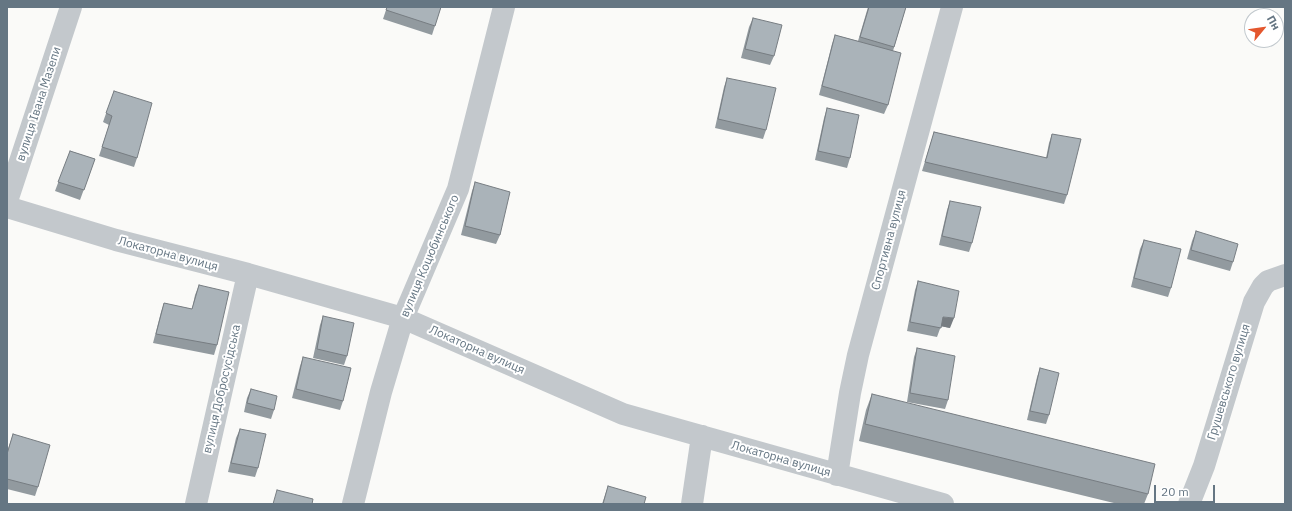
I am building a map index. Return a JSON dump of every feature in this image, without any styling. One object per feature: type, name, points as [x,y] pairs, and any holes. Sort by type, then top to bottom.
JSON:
[{"type":"street","name":"вулиця Івана Мазепи","points":[[7,200],[71,7]]},
{"type":"street","name":"вулиця Коцюбинського","points":[[354,504],[381,392],[403,318],[458,189],[504,7]]},
{"type":"street","name":"Спортивна вулиця","points":[[837,474],[850,393],[858,355],[952,7]]},
{"type":"street","name":"Локаторна вулиця","points":[[7,207],[116,240],[248,274],[403,318],[623,414],[943,504]]},
{"type":"street","name":"вулиця Добросусідська","points":[[196,504],[248,274]]},
{"type":"street","name":"Грушевського вулиця","points":[[1189,504],[1204,466],[1254,302],[1262,286],[1268,281],[1285,275]]},
{"type":"street","points":[[692,504],[702,436]]},
{"type":"building","points":[[387,7],[441,7],[435,26],[386,10]]},
{"type":"building","points":[[869,7],[906,7],[894,47],[860,37]]},
{"type":"building","points":[[753,18],[782,25],[774,56],[745,49]]},
{"type":"building","points":[[835,35],[901,53],[888,105],[822,86]]},
{"type":"building","points":[[727,78],[776,88],[766,130],[718,119]]},
{"type":"building","points":[[114,91],[152,103],[137,158],[102,147],[112,116],[106,113]]},
{"type":"building","points":[[827,108],[859,115],[850,158],[818,151]]},
{"type":"building","points":[[934,132],[1047,158],[1052,134],[1081,139],[1067,195],[925,162]]},
{"type":"building","points":[[70,151],[95,159],[84,190],[58,182]]},
{"type":"building","points":[[475,182],[510,192],[500,235],[465,226]]},
{"type":"building","points":[[950,201],[981,207],[972,243],[942,236]]},
{"type":"building","points":[[1196,231],[1238,244],[1233,262],[1191,250]]},
{"type":"building","points":[[1144,240],[1181,249],[1171,288],[1134,278]]},
{"type":"building","points":[[918,281],[959,291],[954,318],[943,317],[941,328],[910,322]]},
{"type":"building","points":[[199,285],[229,292],[217,345],[156,334],[164,303],[192,309]]},
{"type":"building","points":[[323,316],[354,323],[347,356],[317,349]]},
{"type":"building","points":[[917,348],[955,356],[948,400],[910,393]]},
{"type":"building","points":[[303,357],[351,368],[343,401],[296,389]]},
{"type":"building","points":[[1040,368],[1059,373],[1049,415],[1030,411]]},
{"type":"building","points":[[251,389],[277,396],[274,410],[247,403]]},
{"type":"building","points":[[872,394],[1155,464],[1148,494],[865,424]]},
{"type":"building","points":[[240,429],[266,434],[258,468],[231,463]]},
{"type":"building","points":[[13,434],[50,445],[38,487],[7,479],[7,454]]},
{"type":"building","points":[[608,486],[646,497],[644,504],[603,504]]},
{"type":"building","points":[[277,490],[313,499],[312,504],[273,504]]}]
